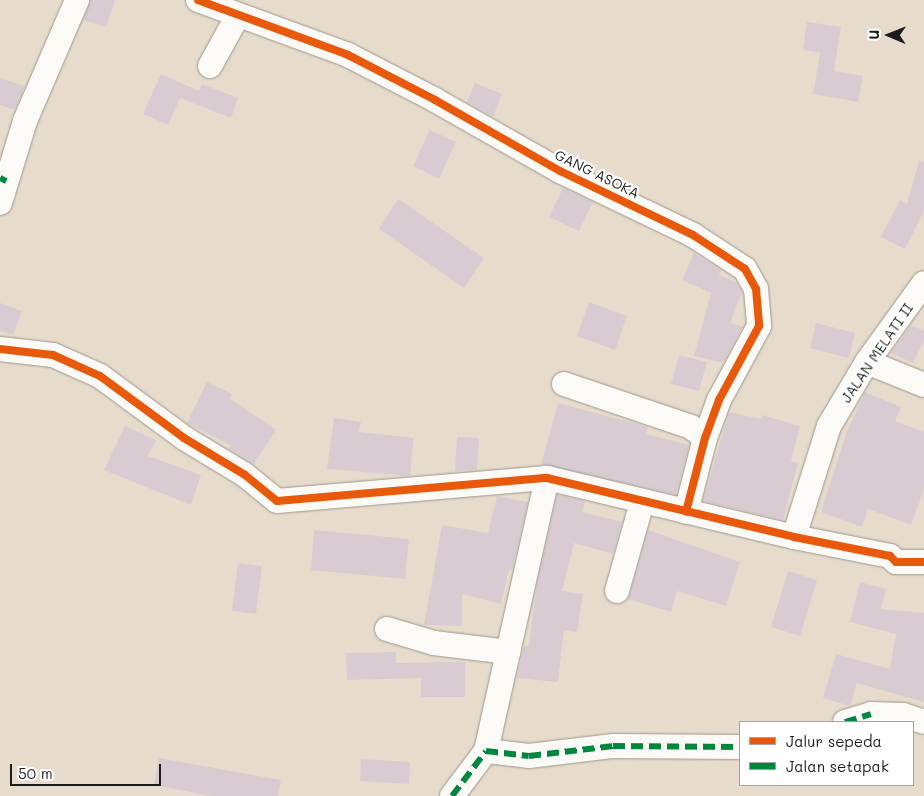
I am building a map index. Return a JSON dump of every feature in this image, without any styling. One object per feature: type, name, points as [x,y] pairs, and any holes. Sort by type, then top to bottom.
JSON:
[{"type":"street","points":[[2,187],[25,121],[77,0]]},
{"type":"street","name":"GANG ASOKA","points":[[198,0],[237,17],[348,55],[435,100],[560,171],[693,235],[745,269],[756,289],[759,326],[719,400],[705,438],[686,512]]},
{"type":"street","points":[[210,66],[237,17]]},
{"type":"street","name":"JALAN MELATI II","points":[[794,538],[829,426],[867,362],[924,283]]},
{"type":"street","points":[[0,349],[53,355],[100,376],[184,438],[245,474],[277,501],[547,478],[794,538],[890,556],[896,562],[924,562]]},
{"type":"street","points":[[867,362],[924,385]]},
{"type":"street","points":[[564,384],[692,427],[705,438]]},
{"type":"street","points":[[452,796],[486,751],[547,478]]},
{"type":"street","points":[[617,592],[642,502]]},
{"type":"street","points":[[387,629],[434,643],[508,652]]},
{"type":"street","points":[[848,721],[871,714],[903,715],[924,722]]},
{"type":"street","points":[[486,751],[529,756],[613,746],[739,747]]},
{"type":"building","points":[[90,0],[115,0],[106,27],[83,20]]},
{"type":"building","points":[[807,22],[841,27],[834,71],[863,76],[858,102],[813,94],[820,53],[803,50]]},
{"type":"building","points":[[161,74],[199,91],[202,84],[238,98],[231,118],[180,98],[168,125],[143,114]]},
{"type":"building","points":[[0,78],[25,86],[15,110],[0,105]]},
{"type":"building","points":[[475,83],[502,94],[493,117],[467,102]]},
{"type":"building","points":[[430,130],[456,142],[439,179],[413,166]]},
{"type":"building","points":[[919,161],[924,162],[924,211],[905,249],[881,237],[900,200],[907,204]]},
{"type":"building","points":[[563,188],[593,202],[579,231],[549,217]]},
{"type":"building","points":[[398,199],[484,258],[464,288],[379,229]]},
{"type":"building","points":[[694,253],[721,270],[719,275],[736,282],[742,292],[730,323],[743,327],[723,363],[694,356],[711,293],[682,280]]},
{"type":"building","points":[[589,302],[627,316],[615,350],[577,336]]},
{"type":"building","points":[[0,303],[22,311],[13,335],[0,331]]},
{"type":"building","points":[[816,323],[855,333],[849,358],[810,348]]},
{"type":"building","points":[[911,325],[924,331],[924,340],[913,363],[891,353]]},
{"type":"building","points":[[679,355],[707,362],[699,391],[671,384]]},
{"type":"building","points":[[207,382],[232,394],[230,399],[276,430],[254,464],[229,449],[231,446],[187,423]]},
{"type":"building","points":[[865,392],[901,407],[895,421],[924,432],[924,489],[911,525],[868,509],[862,527],[821,512],[846,434]]},
{"type":"building","points":[[558,403],[648,427],[646,434],[689,445],[676,495],[541,465]]},
{"type":"building","points":[[729,412],[761,419],[762,415],[800,426],[791,461],[798,463],[783,520],[703,501]]},
{"type":"building","points":[[334,418],[361,422],[359,432],[414,438],[410,476],[327,469]]},
{"type":"building","points":[[125,426],[156,440],[148,456],[201,475],[191,505],[104,470]]},
{"type":"building","points":[[457,437],[479,438],[477,470],[455,471]]},
{"type":"building","points":[[557,495],[585,501],[582,512],[622,522],[613,554],[574,543],[562,591],[583,594],[577,632],[564,630],[558,682],[517,678],[524,646],[529,646],[537,584]]},
{"type":"building","points":[[497,496],[528,502],[512,570],[509,569],[501,604],[462,594],[462,626],[424,625],[442,525],[488,533]]},
{"type":"building","points":[[314,530],[409,539],[405,579],[311,570]]},
{"type":"building","points":[[648,530],[740,562],[726,606],[677,591],[671,612],[628,599]]},
{"type":"building","points":[[238,563],[262,566],[256,614],[232,611]]},
{"type":"building","points":[[788,571],[817,580],[800,636],[771,627]]},
{"type":"building","points":[[860,582],[886,589],[881,609],[924,613],[924,702],[857,683],[850,706],[823,698],[836,654],[890,669],[896,634],[850,622]]},
{"type":"building","points":[[396,652],[396,663],[465,662],[465,697],[421,697],[421,678],[347,680],[346,653]]},
{"type":"building","points":[[159,758],[281,780],[278,796],[212,796],[154,785]]},
{"type":"building","points":[[361,759],[410,762],[409,784],[360,781]]},
{"type":"marked path","points":[[0,178],[6,181]]},
{"type":"marked path","points":[[848,721],[871,714]]},
{"type":"marked path","points":[[452,796],[486,751],[529,756],[613,746],[739,747]]},
{"type":"cycle path","points":[[198,0],[348,55],[435,100],[560,171],[693,235],[745,269],[756,289],[759,326],[719,400],[705,438],[686,512]]},
{"type":"cycle path","points":[[0,349],[53,355],[100,376],[184,438],[245,475],[277,501],[547,478],[794,537],[890,556],[896,562],[924,562]]}]
